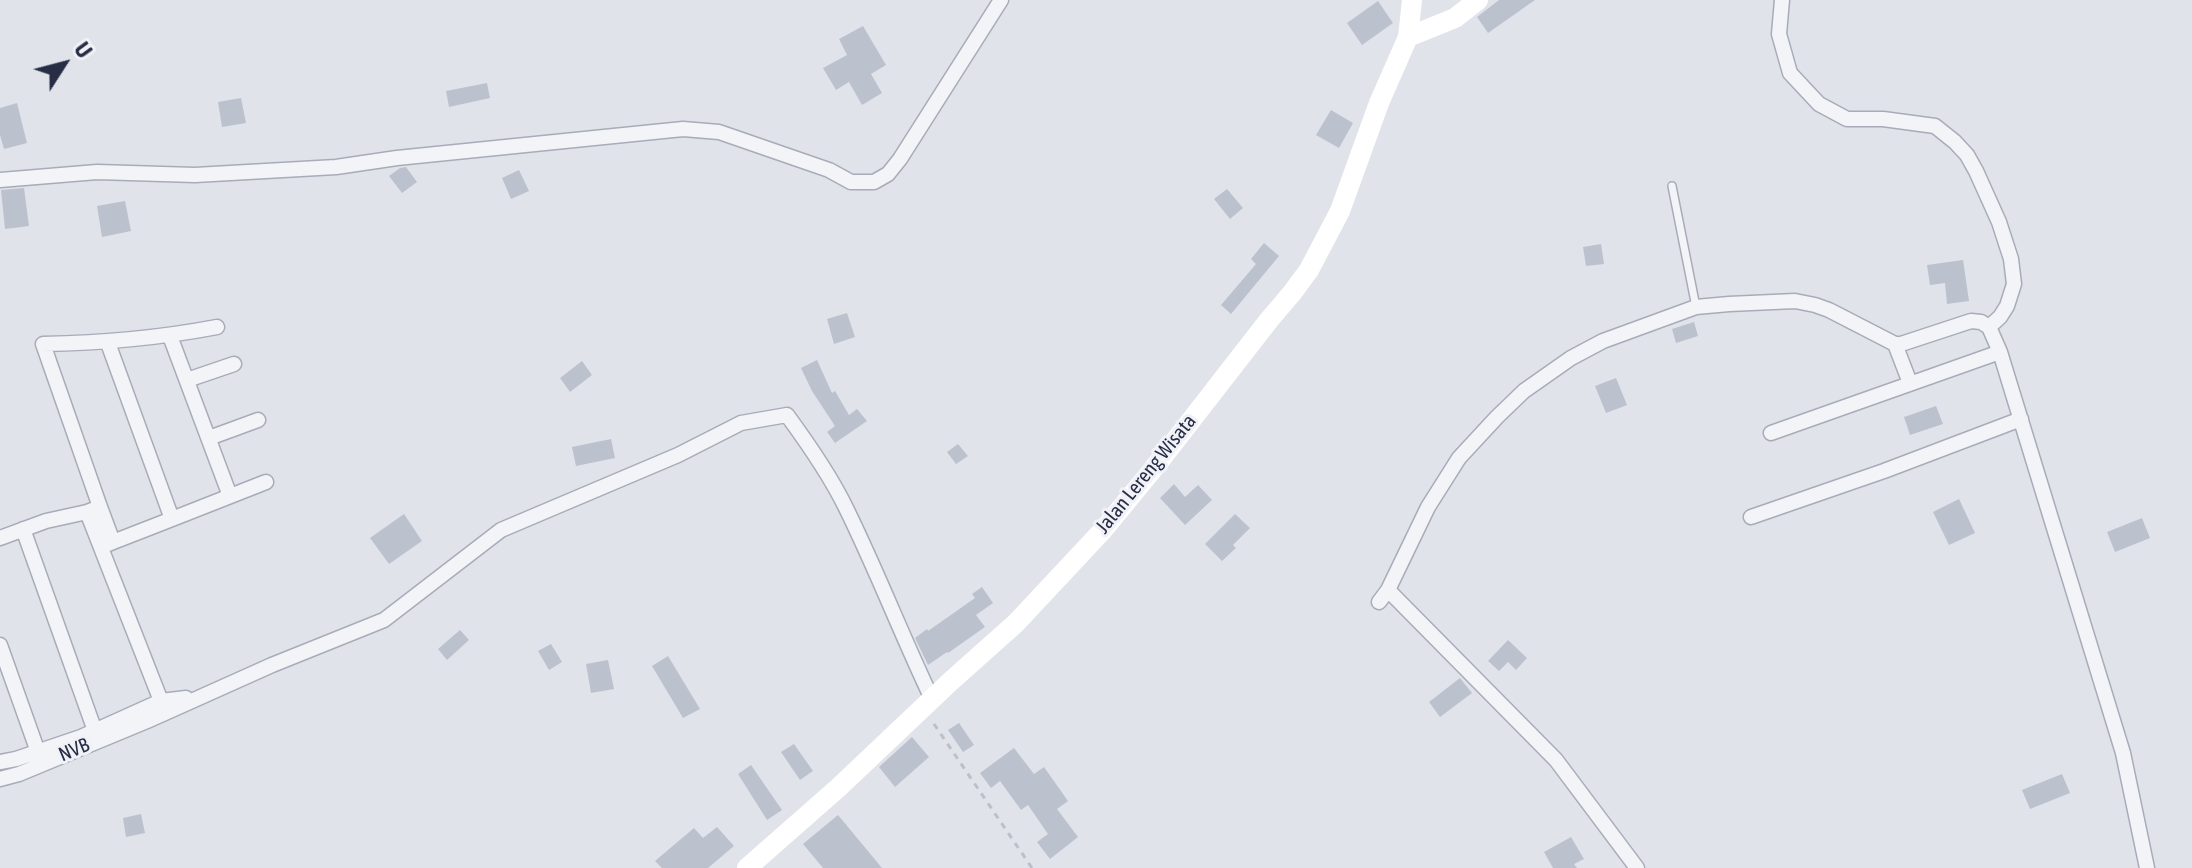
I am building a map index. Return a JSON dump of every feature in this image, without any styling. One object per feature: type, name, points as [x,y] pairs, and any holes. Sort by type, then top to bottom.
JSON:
[{"type":"main road","name":"Jalan Lereng Wisata","points":[[753,866],[1016,623],[1103,530],[1309,270],[1340,211],[1379,103],[1408,37],[1412,0]]},
{"type":"main road","points":[[1408,37],[1455,18],[1478,0]]},
{"type":"street","points":[[0,180],[97,172],[195,175],[336,167],[683,129],[719,132],[829,170],[851,182],[874,182],[888,174],[900,159],[1001,0]]},
{"type":"street","points":[[1782,0],[1779,34],[1790,73],[1819,104],[1847,119],[1883,119],[1935,126],[1967,155],[1999,222],[2011,259],[2014,284],[2007,306],[1989,327]]},
{"type":"street","points":[[1637,868],[1556,760],[1384,596],[1428,507],[1459,458],[1524,391],[1571,358],[1603,341],[1696,307],[1769,301],[1805,302],[1829,310],[1895,344],[1971,321],[1989,327],[2000,352],[2123,753],[2147,868]]},
{"type":"street","points":[[161,701],[94,510],[43,344],[108,343],[217,327]]},
{"type":"street","points":[[170,336],[230,496]]},
{"type":"street","points":[[108,343],[172,519]]},
{"type":"street","points":[[1895,344],[1910,383]]},
{"type":"street","points":[[1771,433],[2000,352]]},
{"type":"street","points":[[187,380],[234,364]]},
{"type":"street","name":"NVB","points":[[0,779],[147,721],[272,665],[384,620],[501,530],[678,455],[741,423],[787,415],[845,506],[904,641],[927,703]]},
{"type":"street","points":[[1751,517],[2021,419]]},
{"type":"street","points":[[209,438],[258,420]]},
{"type":"street","points":[[107,545],[266,482]]},
{"type":"street","points":[[0,538],[46,521],[94,510]]},
{"type":"street","points":[[23,529],[95,731]]},
{"type":"street","points":[[0,645],[38,752]]},
{"type":"street","points":[[0,762],[95,731],[161,701],[202,696]]},
{"type":"lane","points":[[1672,186],[1696,307]]},
{"type":"path","points":[[927,703],[1032,868]]},
{"type":"building","points":[[1499,0],[1535,0],[1488,33],[1477,17]]},
{"type":"building","points":[[1378,1],[1393,23],[1362,45],[1347,23]]},
{"type":"building","points":[[863,26],[886,65],[871,74],[882,93],[862,105],[849,82],[836,90],[823,68],[847,55],[839,39]]},
{"type":"building","points":[[487,83],[490,98],[449,107],[446,91]]},
{"type":"building","points":[[241,98],[246,123],[222,127],[218,102]]},
{"type":"building","points":[[17,103],[27,143],[4,149],[0,135],[0,108]]},
{"type":"building","points":[[1331,110],[1353,123],[1339,148],[1316,135]]},
{"type":"building","points":[[406,167],[417,182],[402,193],[389,176]]},
{"type":"building","points":[[519,170],[529,191],[511,199],[502,178]]},
{"type":"building","points":[[24,188],[29,226],[5,229],[1,190]]},
{"type":"building","points":[[1227,189],[1243,208],[1230,219],[1214,199]]},
{"type":"building","points":[[125,201],[131,231],[102,237],[97,206]]},
{"type":"building","points":[[1264,243],[1279,256],[1231,314],[1221,305],[1256,264],[1251,259]]},
{"type":"building","points":[[1601,244],[1604,264],[1586,266],[1583,247]]},
{"type":"building","points":[[1963,260],[1969,301],[1947,304],[1945,283],[1930,285],[1927,265]]},
{"type":"building","points":[[847,313],[855,337],[834,344],[827,319]]},
{"type":"building","points":[[1694,322],[1698,336],[1676,343],[1672,329]]},
{"type":"building","points":[[817,360],[832,393],[835,391],[849,415],[857,409],[867,421],[835,443],[827,432],[835,426],[801,368]]},
{"type":"building","points":[[582,361],[592,375],[570,392],[560,378]]},
{"type":"building","points":[[1616,378],[1627,405],[1606,413],[1595,386]]},
{"type":"building","points":[[1936,406],[1943,424],[1910,435],[1904,417]]},
{"type":"building","points":[[611,439],[615,458],[576,466],[572,447]]},
{"type":"building","points":[[958,444],[968,456],[956,464],[947,452]]},
{"type":"building","points":[[1174,484],[1185,497],[1198,485],[1212,500],[1185,525],[1160,498]]},
{"type":"building","points":[[1959,499],[1975,533],[1949,545],[1933,512]]},
{"type":"building","points":[[404,514],[422,541],[389,564],[370,538]]},
{"type":"building","points":[[1235,514],[1250,528],[1222,561],[1205,544]]},
{"type":"building","points":[[2142,518],[2150,538],[2115,552],[2107,532]]},
{"type":"building","points":[[982,587],[993,603],[976,615],[985,627],[928,665],[915,638],[975,598],[972,594]]},
{"type":"building","points":[[460,630],[469,640],[447,660],[438,649]]},
{"type":"building","points":[[1508,640],[1527,658],[1516,670],[1508,662],[1499,671],[1488,661]]},
{"type":"building","points":[[551,644],[562,662],[549,670],[538,651]]},
{"type":"building","points":[[668,656],[700,709],[683,718],[652,666]]},
{"type":"building","points":[[608,660],[614,689],[591,693],[586,664]]},
{"type":"building","points":[[1460,678],[1472,693],[1440,717],[1429,702]]},
{"type":"building","points":[[959,723],[974,745],[963,752],[948,730]]},
{"type":"building","points":[[912,737],[929,757],[895,787],[879,767]]},
{"type":"building","points":[[794,744],[813,771],[800,780],[781,752]]},
{"type":"building","points":[[1014,748],[1034,774],[1044,767],[1068,801],[1057,809],[1078,837],[1050,859],[1037,842],[1048,834],[1028,805],[1021,810],[1000,781],[991,788],[980,773]]},
{"type":"building","points":[[751,765],[782,810],[767,820],[738,774]]},
{"type":"building","points":[[2062,774],[2070,793],[2030,809],[2022,790]]},
{"type":"building","points":[[141,814],[145,833],[126,837],[123,818]]},
{"type":"building","points":[[838,815],[882,868],[823,868],[803,844]]},
{"type":"building","points":[[717,827],[734,846],[708,868],[662,868],[655,861],[694,828],[703,838]]},
{"type":"building","points":[[1571,837],[1584,859],[1574,864],[1577,868],[1553,868],[1544,852]]}]
